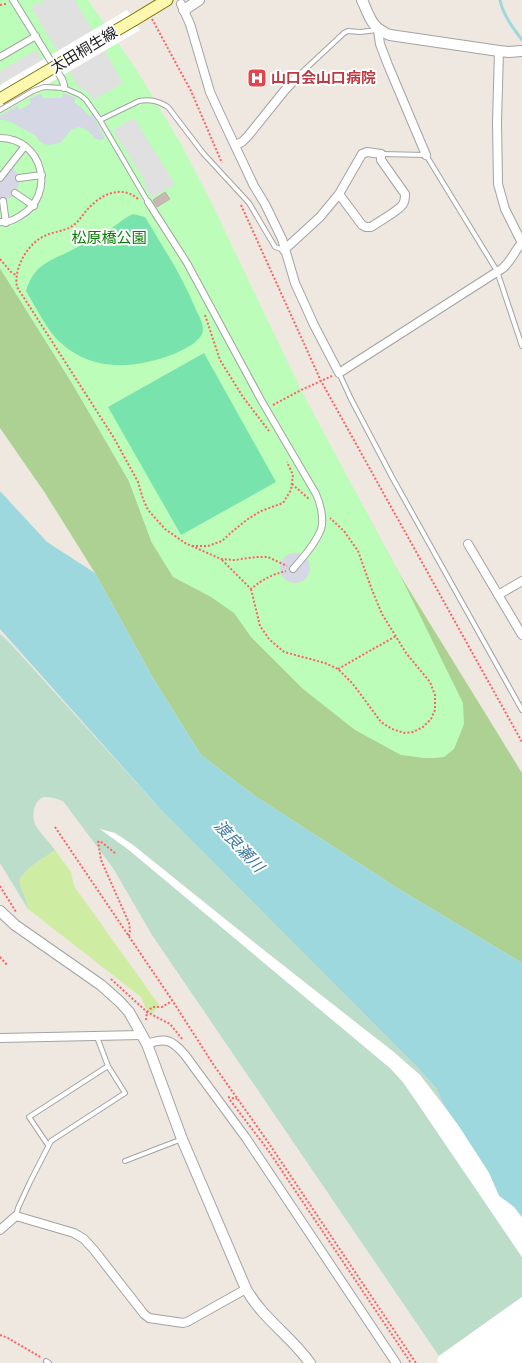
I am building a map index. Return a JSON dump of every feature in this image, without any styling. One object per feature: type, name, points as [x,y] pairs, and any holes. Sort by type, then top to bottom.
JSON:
[{"type":"main road","name":"太田桐生線","points":[[0,99],[167,0]]},
{"type":"street","points":[[13,0],[62,80],[64,88]]},
{"type":"street","points":[[199,0],[182,7],[190,24],[210,92],[254,186],[265,204],[282,239],[295,283],[314,325],[339,373],[497,271],[510,261],[522,243],[520,233],[505,209],[498,184],[497,122],[499,51]]},
{"type":"street","points":[[362,0],[372,23],[378,30],[390,35],[499,51],[522,52]]},
{"type":"street","points":[[378,30],[380,44],[388,65],[426,155]]},
{"type":"street","points":[[0,57],[36,36]]},
{"type":"street","points":[[235,145],[242,142],[248,136],[299,75]]},
{"type":"street","points":[[0,138],[14,140],[26,146],[34,154],[42,175],[40,194],[34,206],[26,213],[3,222],[3,201]]},
{"type":"street","points":[[0,178],[26,146]]},
{"type":"street","points":[[284,250],[320,217],[339,194],[362,154],[367,152],[381,154],[382,160],[405,194],[405,200],[403,206],[371,227],[366,227],[362,225],[339,194]]},
{"type":"street","points":[[19,178],[42,175]]},
{"type":"street","points":[[15,193],[34,206]]},
{"type":"street","points":[[148,202],[187,263],[266,408],[316,494],[321,510],[322,526],[314,541],[293,569]]},
{"type":"street","points":[[468,544],[522,635]]},
{"type":"street","points":[[498,595],[522,581]]},
{"type":"street","points":[[0,911],[15,925],[101,985],[129,1012],[142,1030],[182,1139],[246,1289],[261,1312],[294,1344],[310,1363]]},
{"type":"street","points":[[0,1038],[97,1036],[127,1034],[142,1030]]},
{"type":"street","points":[[147,1044],[154,1041],[169,1041],[176,1044],[185,1055],[246,1138],[396,1363]]},
{"type":"street","points":[[0,1230],[16,1216],[74,1233],[94,1250],[144,1314],[149,1318],[183,1323],[187,1322],[246,1289]]},
{"type":"lane","points":[[299,75],[344,33],[348,31],[360,32],[378,30]]},
{"type":"lane","points":[[0,110],[33,91],[44,87],[64,88],[80,95],[86,100],[100,120],[148,202]]},
{"type":"lane","points":[[100,120],[139,101],[151,99],[168,107],[203,153],[249,203],[274,247],[284,250]]},
{"type":"lane","points":[[381,154],[426,155],[497,271],[522,346]]},
{"type":"lane","points":[[339,373],[392,477],[522,710]]},
{"type":"lane","points":[[16,1216],[18,1208],[51,1141],[125,1093],[108,1066],[97,1036]]},
{"type":"lane","points":[[48,1145],[29,1117],[108,1066]]},
{"type":"lane","points":[[125,1161],[182,1139]]},
{"type":"path","points":[[147,12],[191,91],[222,163]]},
{"type":"path","points":[[232,185],[321,381],[522,742]]},
{"type":"path","points":[[139,200],[130,194],[122,192],[107,194],[92,205],[76,224],[62,231],[46,235],[32,245],[24,256],[16,275],[17,287],[114,438],[138,482],[148,510],[165,529],[185,543],[221,559],[234,560],[268,557],[293,569]]},
{"type":"path","points":[[0,259],[11,272],[16,275]]},
{"type":"path","points":[[203,309],[220,360],[243,397],[270,433]]},
{"type":"path","points":[[266,408],[339,373]]},
{"type":"path","points":[[192,546],[208,546],[222,541],[248,518],[261,511],[283,503],[288,496],[293,475],[285,457]]},
{"type":"path","points":[[221,559],[251,589],[260,626],[269,639],[284,652],[325,663],[338,669],[353,684],[381,722],[392,729],[404,733],[413,732],[423,727],[431,719],[436,702],[430,682],[406,653],[382,614],[358,550],[344,531],[292,484]]},
{"type":"path","points":[[251,589],[271,575],[293,569]]},
{"type":"path","points":[[338,669],[396,636]]},
{"type":"path","points":[[55,827],[172,1000],[213,1064],[268,1142],[416,1363]]},
{"type":"path","points":[[115,853],[100,841],[98,842],[101,860],[129,923],[129,937]]},
{"type":"path","points":[[0,886],[17,913]]},
{"type":"path","points":[[0,957],[8,966]]},
{"type":"path","points":[[142,1030],[150,1009],[153,1007],[162,1007],[172,1000]]},
{"type":"path","points":[[228,1097],[238,1099]]},
{"type":"path","points":[[0,1335],[8,1338],[48,1362]]},
{"type":"green space","name":"松原橋公園","points":[[0,0],[88,0],[136,69],[180,142],[212,204],[301,390],[400,575],[463,703],[464,724],[454,749],[444,757],[424,758],[401,755],[355,730],[303,689],[251,637],[234,613],[211,597],[173,577],[152,543],[129,481],[72,383],[0,268]]},
{"type":"green space","points":[[133,214],[145,217],[166,251],[191,298],[201,320],[203,330],[200,338],[176,353],[144,363],[112,365],[82,357],[68,349],[51,332],[26,291],[33,275],[44,264],[105,233]]},
{"type":"green space","points":[[0,268],[72,383],[129,481],[152,543],[355,492],[400,575],[522,773],[522,963],[402,891],[255,796],[201,755],[153,678],[95,573],[45,493],[0,428]]},
{"type":"green space","points":[[204,353],[276,482],[181,535],[108,407]]},
{"type":"green space","points":[[0,634],[9,642],[162,811],[419,1069],[437,1089],[443,1104],[420,1075],[133,845],[101,829],[129,850],[390,1068],[403,1082],[522,1257],[522,1297],[439,1356],[152,935],[113,868],[63,801],[45,797],[41,798],[34,809],[34,822],[36,826],[55,850],[27,870],[20,879],[20,884],[28,909],[0,863]]},
{"type":"green space","points":[[55,850],[71,872],[74,886],[159,1005],[152,1014],[145,1007],[141,997],[28,909],[20,884],[20,879],[27,870]]},
{"type":"shaded area","points":[[45,0],[75,0],[123,83],[93,100],[88,92],[79,88],[31,7]]},
{"type":"shaded area","points":[[36,50],[54,82],[0,114],[0,71]]},
{"type":"shaded area","points":[[63,93],[76,98],[74,102],[89,116],[92,114],[105,138],[101,140],[96,139],[87,130],[80,127],[72,129],[60,143],[50,145],[44,144],[39,141],[36,136],[11,122],[0,120],[0,116],[17,106],[20,110],[31,103],[29,99],[38,95],[41,94],[43,98],[62,98]]},
{"type":"shaded area","points":[[134,118],[175,184],[152,198],[144,185],[146,183],[113,130]]},
{"type":"shaded area","points":[[10,165],[17,173],[19,185],[12,197],[0,201],[0,178]]},
{"type":"shaded area","points":[[295,553],[301,554],[309,562],[309,574],[301,582],[295,583],[289,582],[281,574],[280,568],[281,562],[289,554]]},
{"type":"water","name":"渡良瀬川","points":[[0,491],[47,542],[95,573],[153,678],[201,755],[255,796],[402,891],[522,963],[522,1217],[514,1207],[499,1196],[489,1173],[443,1104],[437,1089],[419,1069],[162,811],[0,629]]},
{"type":"pier","points":[[127,10],[140,30],[0,112],[0,85]]},
{"type":"pier","points":[[100,829],[115,833],[133,845],[395,1053],[420,1075],[458,1125],[489,1173],[499,1196],[514,1207],[522,1218],[522,1257],[403,1082],[390,1068],[129,850]]},
{"type":"pier","points":[[522,1297],[522,1363],[439,1363],[437,1360],[439,1356]]},
{"type":"building","points":[[165,192],[170,199],[157,207],[153,200]]},
{"type":"waterway","points":[[500,0],[506,16],[522,40]]},
{"type":"place","name":"山口会山口病院","points":[[257,78]]}]
